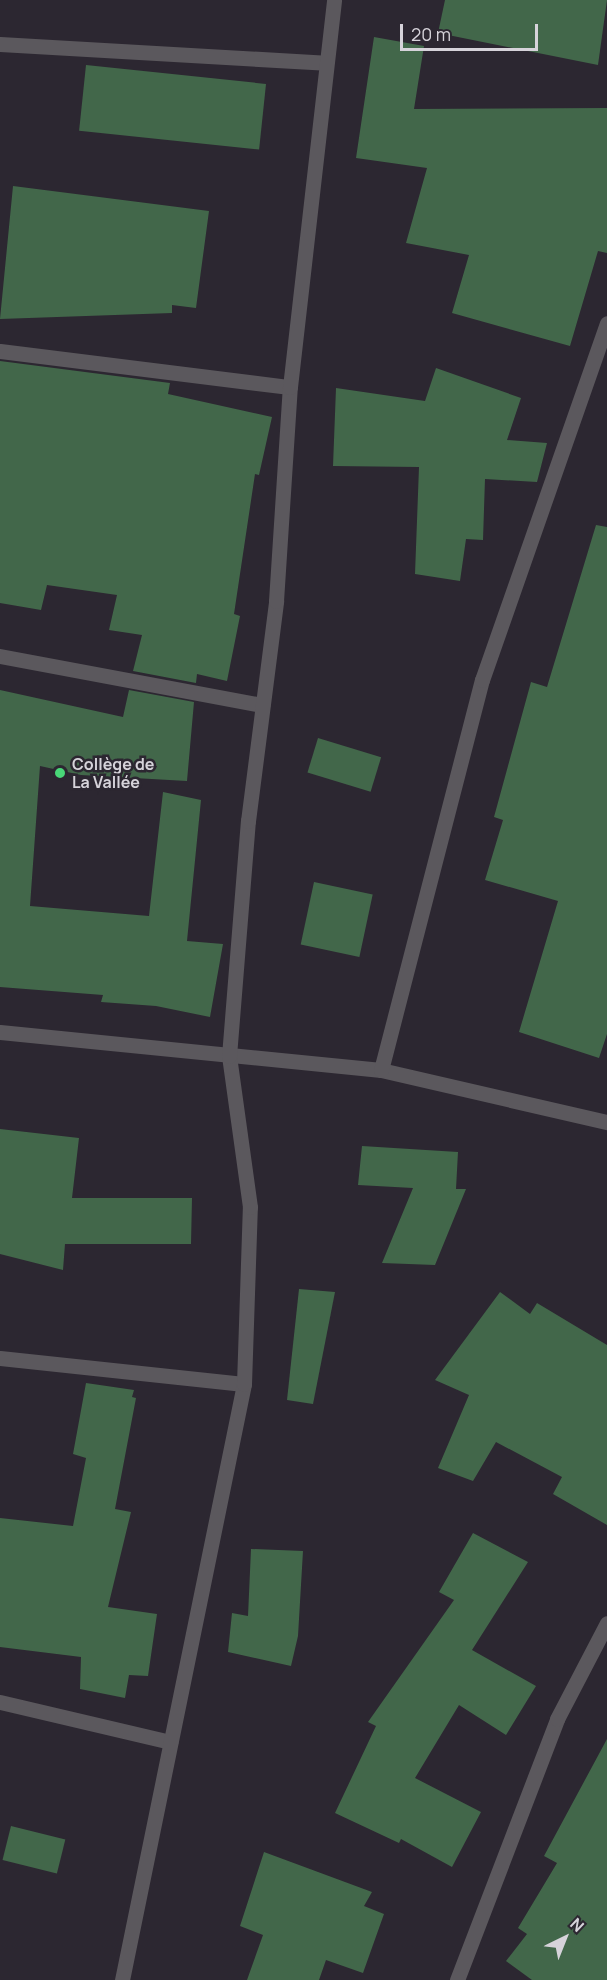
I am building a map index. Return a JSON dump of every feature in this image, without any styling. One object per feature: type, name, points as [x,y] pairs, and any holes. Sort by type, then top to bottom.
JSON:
[{"type":"street","points":[[122,1980],[244,1384],[250,1207],[230,1056],[248,821],[276,601],[290,387],[334,0]]},
{"type":"street","points":[[0,44],[326,63]]},
{"type":"street","points":[[381,1070],[482,680],[607,323]]},
{"type":"street","points":[[0,351],[290,387]]},
{"type":"street","points":[[0,656],[262,705]]},
{"type":"street","points":[[0,1032],[381,1070],[607,1122]]},
{"type":"street","points":[[0,1358],[244,1384]]},
{"type":"street","points":[[457,1980],[557,1719],[607,1623]]},
{"type":"street","points":[[0,1702],[170,1742]]},
{"type":"building","points":[[445,0],[607,0],[598,65],[438,33]]},
{"type":"building","points":[[374,37],[424,46],[414,109],[607,108],[607,253],[598,251],[570,346],[452,313],[469,255],[406,243],[427,168],[356,158]]},
{"type":"building","points":[[86,65],[266,84],[259,150],[79,131]]},
{"type":"building","points":[[13,186],[209,211],[196,308],[172,305],[172,313],[0,319]]},
{"type":"building","points":[[0,361],[170,383],[168,394],[272,417],[259,475],[255,474],[234,614],[240,616],[227,681],[197,674],[196,683],[133,671],[142,635],[109,630],[117,595],[47,585],[41,610],[0,603]]},
{"type":"building","points":[[436,368],[521,398],[507,440],[547,443],[537,482],[485,479],[483,540],[466,539],[460,581],[415,574],[419,467],[333,466],[336,388],[425,401]]},
{"type":"building","points":[[596,525],[607,527],[607,1034],[599,1058],[519,1032],[558,901],[485,880],[503,820],[494,817],[531,682],[547,687]]},
{"type":"building","points":[[0,690],[123,717],[129,690],[194,702],[187,781],[81,775],[40,766],[30,906],[149,916],[163,792],[201,800],[187,941],[223,944],[210,1017],[156,1006],[101,1002],[103,995],[0,987]]},
{"type":"building","points":[[318,738],[381,757],[371,792],[307,772]]},
{"type":"building","points":[[314,882],[373,894],[359,957],[301,945]]},
{"type":"building","points":[[0,1129],[79,1138],[72,1198],[192,1198],[191,1244],[65,1244],[63,1270],[0,1254]]},
{"type":"building","points":[[362,1146],[458,1152],[456,1189],[466,1189],[435,1265],[382,1263],[413,1188],[358,1185]]},
{"type":"building","points":[[299,1289],[335,1292],[313,1404],[287,1400]]},
{"type":"building","points":[[500,1292],[530,1314],[537,1303],[607,1345],[607,1525],[553,1494],[562,1477],[496,1442],[473,1481],[438,1468],[469,1395],[435,1380]]},
{"type":"building","points":[[86,1383],[134,1390],[132,1397],[136,1398],[115,1509],[131,1512],[108,1607],[157,1614],[148,1676],[129,1675],[125,1698],[80,1689],[81,1657],[0,1647],[0,1518],[73,1526],[86,1458],[73,1454]]},
{"type":"building","points":[[473,1533],[528,1562],[472,1650],[536,1686],[506,1735],[459,1705],[415,1778],[481,1812],[452,1867],[401,1839],[399,1843],[335,1813],[376,1726],[368,1722],[454,1600],[439,1592]]},
{"type":"building","points":[[251,1549],[303,1551],[298,1636],[291,1666],[228,1652],[232,1613],[248,1616]]},
{"type":"building","points":[[607,1739],[607,1980],[532,1980],[506,1961],[527,1934],[518,1928],[557,1863],[544,1856]]},
{"type":"building","points":[[11,1826],[65,1840],[57,1874],[3,1860]]},
{"type":"building","points":[[264,1852],[372,1892],[364,1906],[384,1914],[363,1973],[326,1960],[319,1980],[247,1980],[263,1935],[240,1926]]},
{"type":"place","name":"Collège de La Vallée","points":[[60,773]]}]
